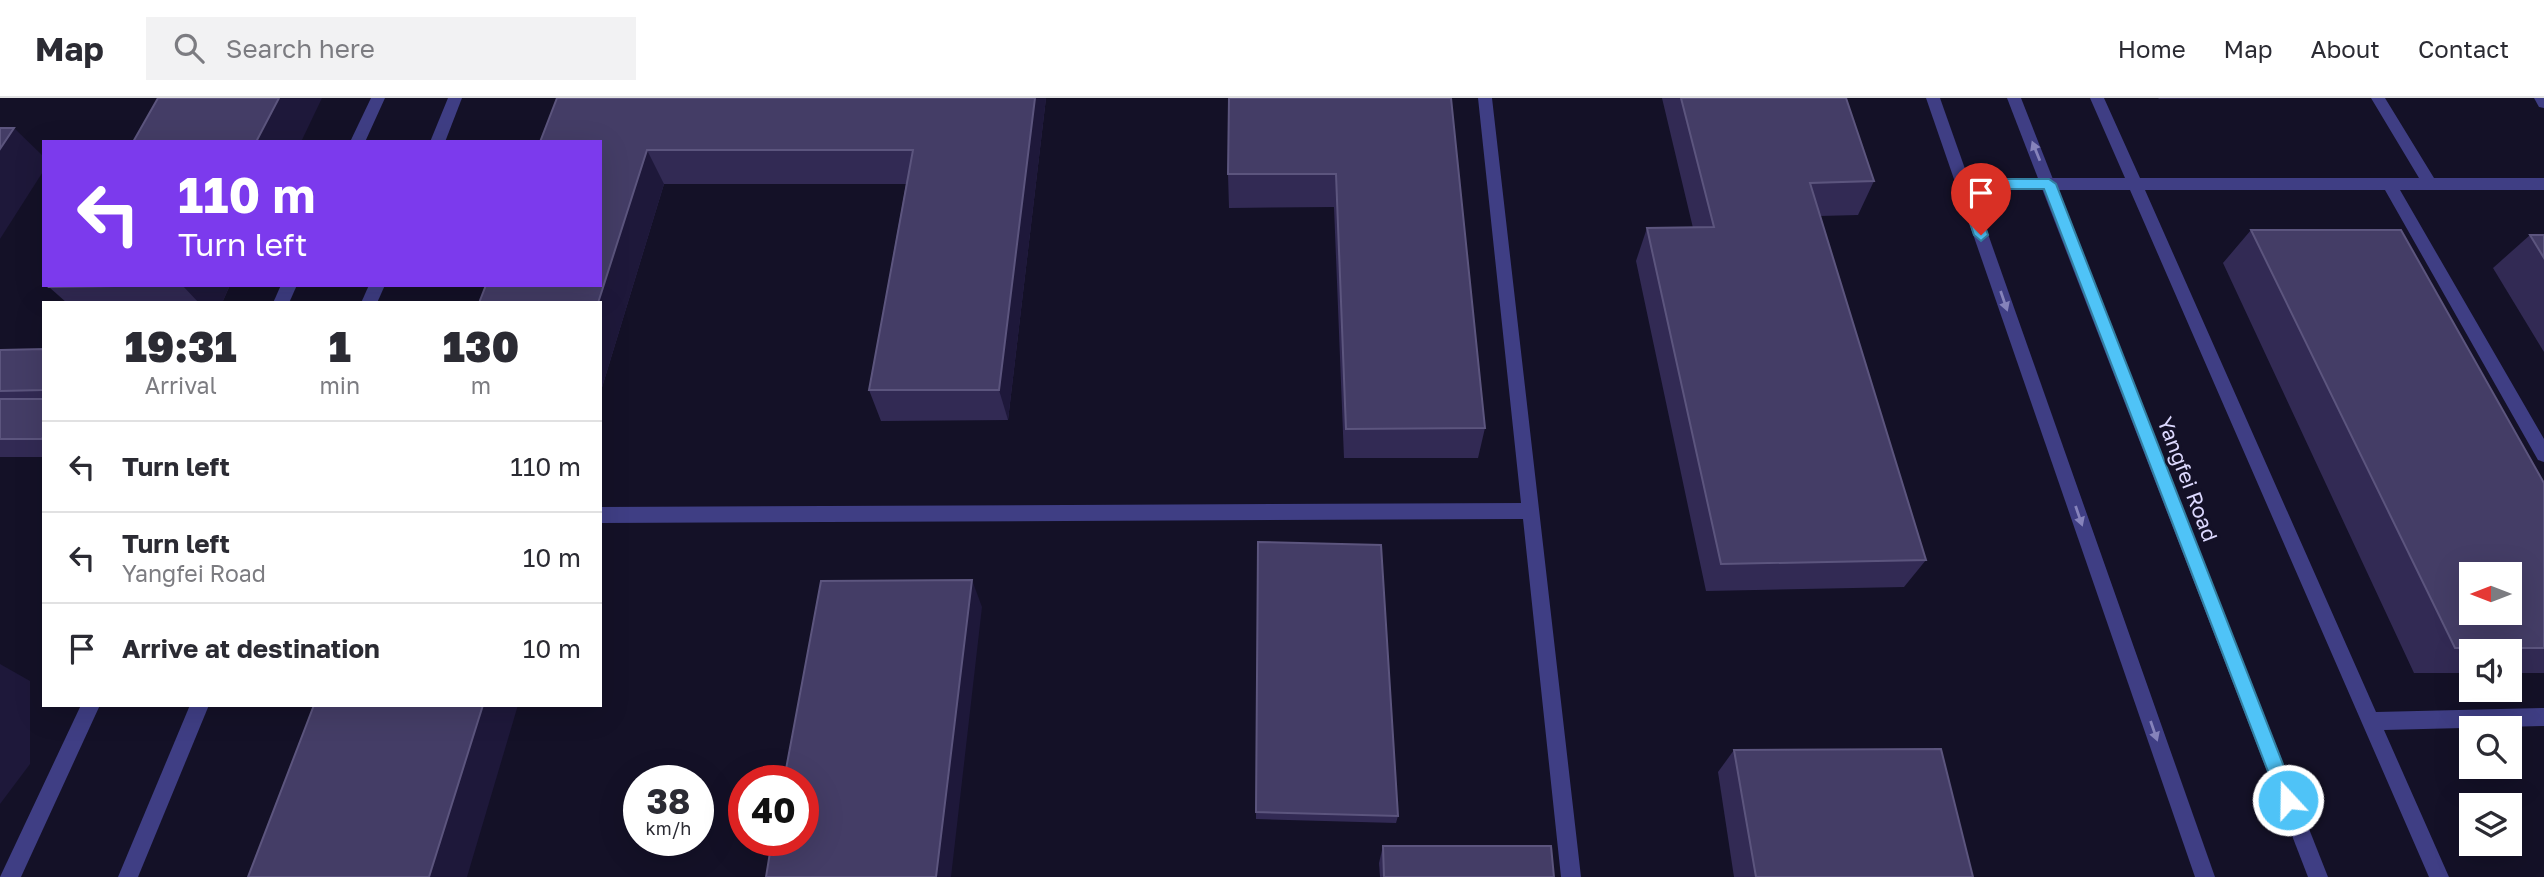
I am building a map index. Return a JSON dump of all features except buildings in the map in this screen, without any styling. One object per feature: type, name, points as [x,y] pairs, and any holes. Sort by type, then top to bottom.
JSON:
[{"type":"street","points":[[358,140],[378,98]]},
{"type":"street","points":[[438,140],[455,98]]},
{"type":"street","points":[[1485,98],[1571,877]]},
{"type":"street","points":[[1933,98],[2205,877]]},
{"type":"street","name":"Yangfei Road","points":[[2014,98],[2318,877]]},
{"type":"street","points":[[2097,98],[2439,877]]},
{"type":"street","points":[[2378,98],[2430,184]]},
{"type":"street","points":[[2541,98],[2544,103]]},
{"type":"street","points":[[1964,184],[2544,184]]},
{"type":"street","points":[[2389,184],[2544,454]]},
{"type":"street","points":[[602,516],[1531,511]]},
{"type":"street","points":[[10,877],[90,707]]},
{"type":"street","points":[[128,877],[199,707]]},
{"type":"street","points":[[2370,721],[2544,717]]},
{"type":"route","points":[[1981,235],[1964,184],[2049,184],[2288,800]]}]
